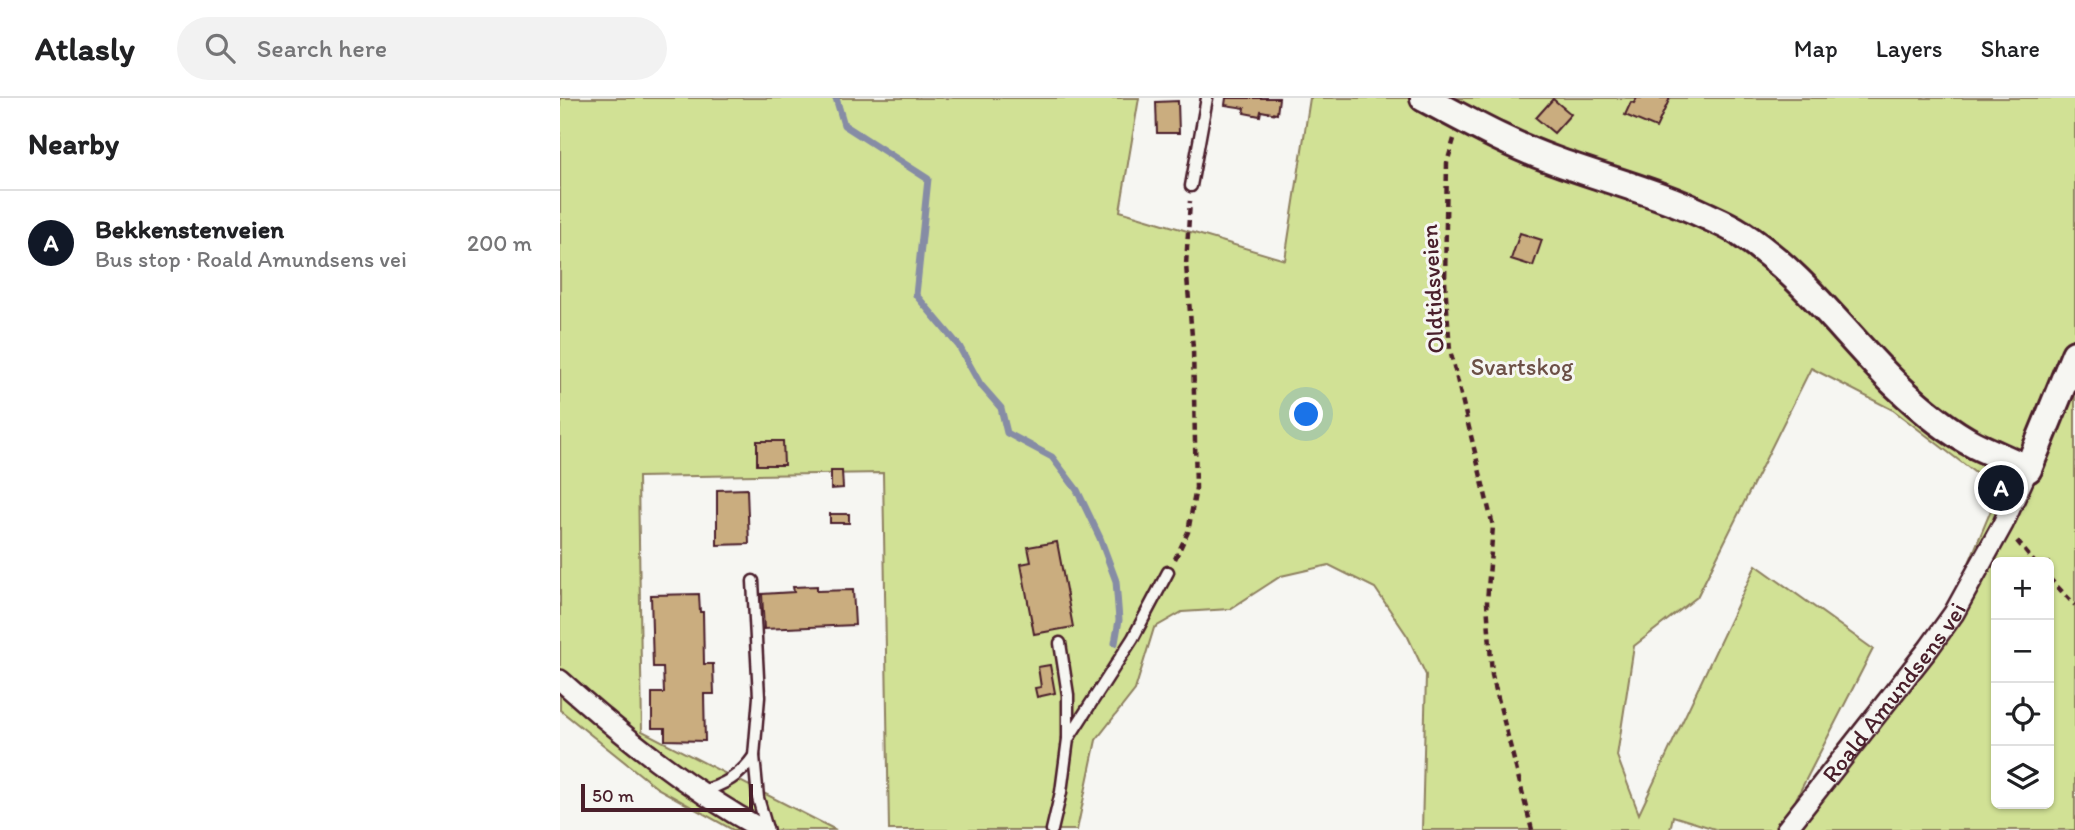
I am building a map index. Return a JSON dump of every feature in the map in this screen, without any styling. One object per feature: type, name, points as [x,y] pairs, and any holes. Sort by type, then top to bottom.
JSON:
[{"type":"main road","points":[[1424,98],[1498,136],[1551,159],[1695,210],[1738,231],[1795,275],[1865,354],[1935,418],[1973,444],[2028,469]]},
{"type":"main road","name":"Roald Amundsens vei","points":[[2028,469],[2075,354]]},
{"type":"street","name":"Roald Amundsens vei","points":[[1786,830],[1954,613],[2003,524],[2028,469]]},
{"type":"street","points":[[560,680],[651,758],[698,791],[762,830]]},
{"type":"lane","points":[[1191,186],[1208,98]]},
{"type":"lane","points":[[1068,739],[1133,638],[1168,572]]},
{"type":"lane","points":[[753,581],[759,697],[754,756],[762,830]]},
{"type":"lane","points":[[1052,830],[1061,792],[1068,739],[1068,695],[1060,643]]},
{"type":"lane","points":[[698,791],[718,786],[739,775],[754,756]]},
{"type":"path","name":"Oldtidsveien","points":[[1455,114],[1454,136],[1447,163],[1446,282],[1450,350],[1493,526],[1487,602],[1492,675],[1532,830]]},
{"type":"path","points":[[1168,572],[1188,532],[1196,488],[1193,348],[1186,265],[1191,186]]},
{"type":"path","points":[[2054,583],[2075,605]]},
{"type":"green space","name":"Svartskog","points":[[560,98],[1139,98],[1120,211],[1285,260],[1310,98],[2075,98],[2075,830],[1718,830],[1673,816],[1670,830],[1422,830],[1426,675],[1408,637],[1375,588],[1329,565],[1281,576],[1230,609],[1182,612],[1154,628],[1135,690],[1096,740],[1077,830],[889,830],[883,473],[638,477],[642,731],[836,830],[733,830],[657,788],[560,710]],"holes":[[[1811,368],[1893,410],[1999,491],[1954,599],[1796,799],[1873,649],[1756,565],[1639,814],[1617,756],[1634,646],[1697,597]]]},
{"type":"building","points":[[1226,98],[1279,98],[1277,114],[1261,111],[1260,116],[1244,113],[1245,108],[1225,105]]},
{"type":"building","points":[[1637,98],[1670,98],[1656,128],[1625,115],[1631,102],[1634,103]]},
{"type":"building","points":[[1553,99],[1571,114],[1554,133],[1536,118]]},
{"type":"building","points":[[1178,101],[1179,133],[1157,133],[1156,102]]},
{"type":"building","points":[[1520,233],[1542,240],[1533,266],[1511,259]]},
{"type":"building","points":[[757,441],[783,441],[784,465],[757,465]]},
{"type":"building","points":[[831,471],[842,471],[843,488],[831,489]]},
{"type":"building","points":[[747,489],[749,544],[717,545],[717,490]]},
{"type":"building","points":[[830,514],[849,514],[849,523],[830,523]]},
{"type":"building","points":[[1057,542],[1073,627],[1034,634],[1021,564],[1031,562],[1028,547]]},
{"type":"building","points":[[817,586],[817,591],[853,590],[855,625],[764,629],[762,594],[794,592],[793,587]]},
{"type":"building","points":[[699,594],[700,612],[703,612],[704,664],[713,664],[714,694],[704,694],[705,741],[665,740],[665,728],[652,728],[652,693],[664,693],[663,667],[653,667],[651,595]]},
{"type":"building","points":[[1050,665],[1055,693],[1037,697],[1035,688],[1041,687],[1038,667]]},
{"type":"waterway","points":[[836,98],[844,125],[928,179],[916,295],[959,346],[980,384],[1001,408],[1007,433],[1052,457],[1077,490],[1100,538],[1116,581],[1119,620],[1115,643]]},
{"type":"place","name":"Bekkenstenveien","points":[[2001,488]]}]
